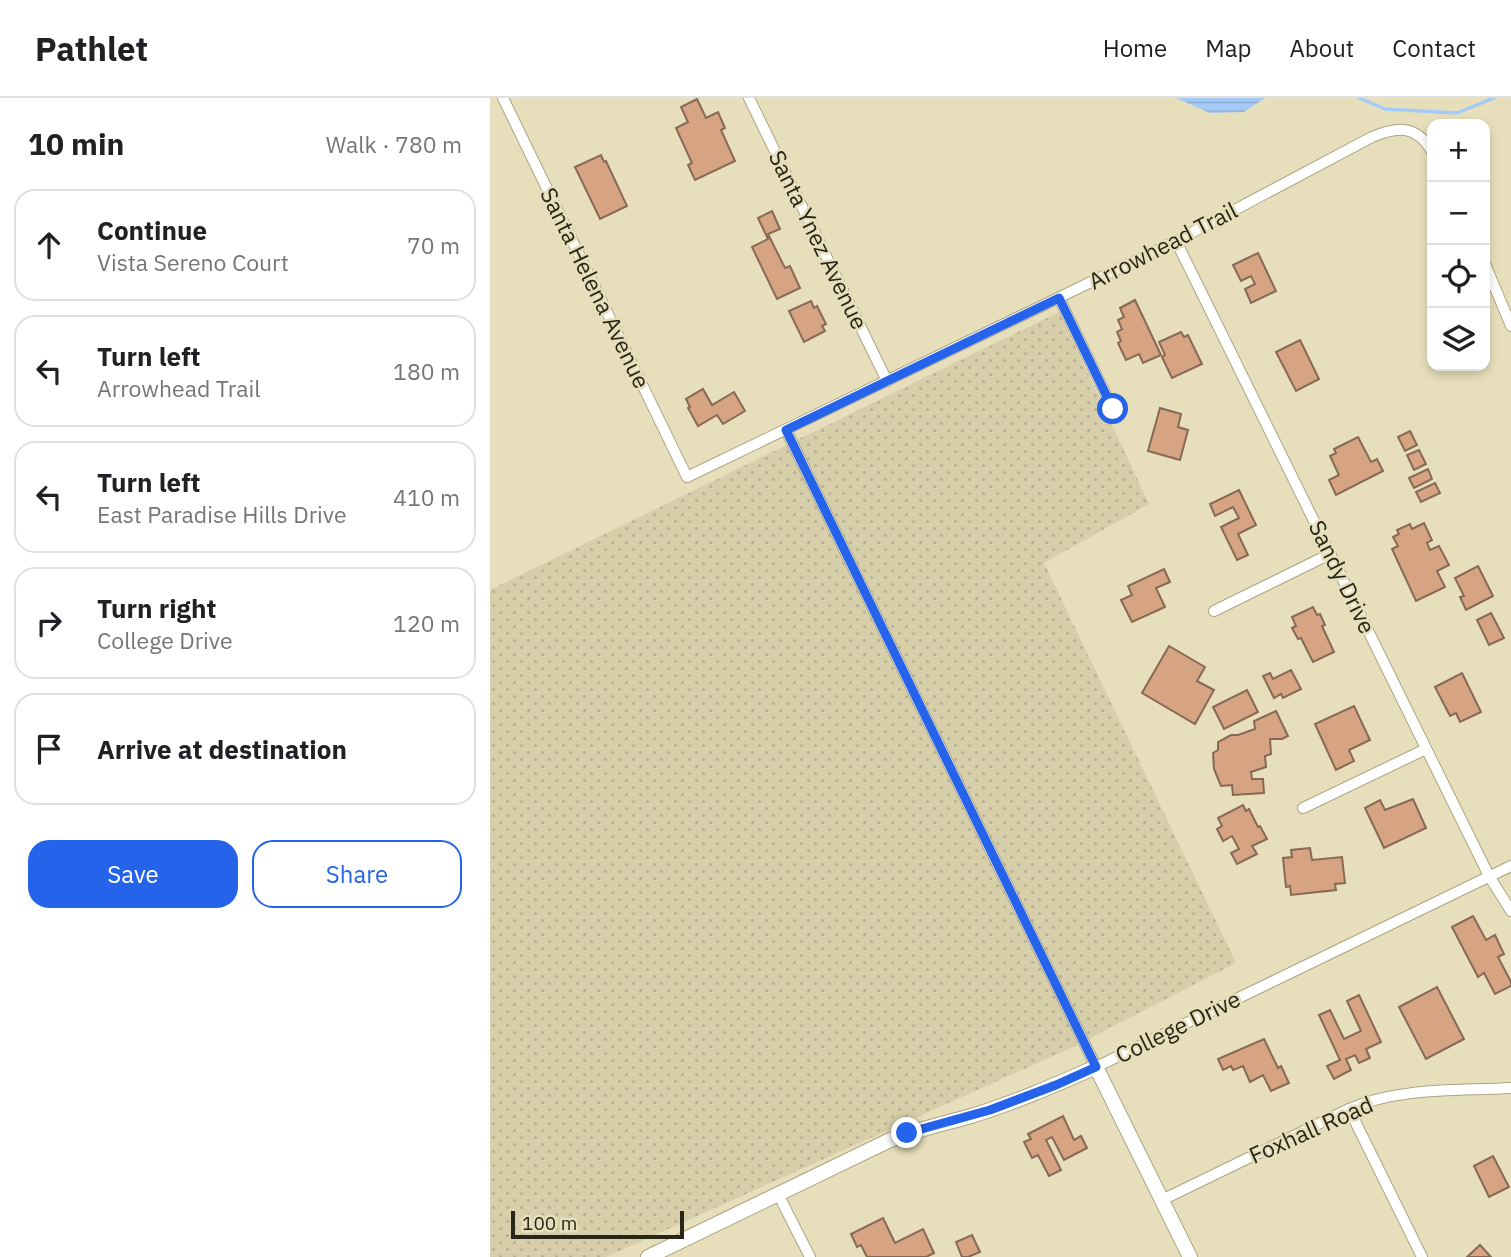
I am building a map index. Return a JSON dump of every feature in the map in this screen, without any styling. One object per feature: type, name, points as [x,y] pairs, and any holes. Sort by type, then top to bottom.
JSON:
[{"type":"main road","name":"College Drive","points":[[648,1257],[907,1133],[990,1110],[1096,1067]]},
{"type":"main road","points":[[1096,1067],[1190,1257]]},
{"type":"street","name":"Santa Helena Avenue","points":[[503,98],[687,477]]},
{"type":"street","name":"Santa Ynez Avenue","points":[[749,98],[887,381]]},
{"type":"street","name":"Arrowhead Trail","points":[[687,477],[1176,241],[1372,137],[1400,128],[1412,131],[1427,144]]},
{"type":"street","name":"Sandy Drive","points":[[1176,241],[1489,876],[1511,911]]},
{"type":"street","points":[[1490,276],[1511,326]]},
{"type":"street","points":[[1059,298],[1113,409]]},
{"type":"street","points":[[786,430],[1096,1067]]},
{"type":"street","points":[[1214,611],[1330,554]]},
{"type":"street","points":[[1303,808],[1426,749]]},
{"type":"street","name":"College Drive","points":[[1096,1067],[1511,866]]},
{"type":"street","name":"Foxhall Road","points":[[1162,1200],[1349,1109],[1374,1100],[1406,1093],[1511,1088]]},
{"type":"street","points":[[1349,1109],[1422,1257]]},
{"type":"street","points":[[778,1194],[810,1257]]},
{"type":"sand","points":[[1059,312],[1149,504],[1044,563],[1236,963],[1073,1047],[606,1257],[490,1257],[490,590]]},
{"type":"water","points":[[1176,98],[1265,98],[1244,112],[1210,113]]},
{"type":"building","points":[[697,99],[706,118],[718,112],[725,128],[721,130],[735,161],[695,180],[688,165],[692,163],[676,128],[688,122],[681,107]]},
{"type":"building","points":[[601,155],[627,206],[600,219],[575,167]]},
{"type":"building","points":[[772,211],[780,229],[768,234],[785,268],[790,266],[800,288],[777,299],[752,247],[768,239],[758,218]]},
{"type":"building","points":[[1258,253],[1276,291],[1251,303],[1245,289],[1255,284],[1251,276],[1241,281],[1233,265]]},
{"type":"building","points":[[1135,300],[1161,355],[1143,363],[1139,354],[1126,360],[1118,343],[1121,341],[1117,332],[1122,329],[1118,320],[1124,317],[1120,308]]},
{"type":"building","points":[[811,301],[814,308],[817,306],[826,324],[822,326],[825,331],[804,342],[789,311]]},
{"type":"building","points":[[1181,332],[1184,337],[1188,335],[1202,364],[1172,378],[1162,357],[1165,355],[1159,342]]},
{"type":"building","points":[[1300,340],[1319,379],[1296,391],[1276,352]]},
{"type":"building","points":[[703,389],[712,405],[734,392],[745,411],[723,424],[717,415],[698,426],[686,399]]},
{"type":"building","points":[[1160,408],[1181,414],[1178,427],[1188,430],[1180,460],[1148,451]]},
{"type":"building","points":[[1410,431],[1417,445],[1405,451],[1398,437]]},
{"type":"building","points":[[1358,437],[1371,462],[1377,459],[1383,471],[1336,495],[1329,480],[1339,475],[1330,456],[1336,453],[1334,449]]},
{"type":"building","points":[[1419,450],[1426,464],[1414,470],[1407,455]]},
{"type":"building","points":[[1428,469],[1432,479],[1414,488],[1409,478]]},
{"type":"building","points":[[1435,483],[1440,493],[1421,502],[1416,492]]},
{"type":"building","points":[[1239,490],[1256,525],[1238,534],[1248,555],[1237,560],[1221,527],[1239,518],[1233,507],[1215,516],[1210,504]]},
{"type":"building","points":[[1424,523],[1432,540],[1427,543],[1430,550],[1439,546],[1449,565],[1437,571],[1445,587],[1416,601],[1392,549],[1398,546],[1393,537],[1399,534],[1397,530],[1410,524],[1412,529]]},
{"type":"building","points":[[1478,566],[1493,596],[1466,610],[1460,597],[1464,596],[1455,578]]},
{"type":"building","points":[[1164,569],[1170,582],[1156,588],[1165,607],[1132,622],[1121,600],[1132,595],[1128,586]]},
{"type":"building","points":[[1313,607],[1317,615],[1320,614],[1325,625],[1322,626],[1334,652],[1313,662],[1301,638],[1298,639],[1292,628],[1296,626],[1292,617]]},
{"type":"building","points":[[1491,613],[1504,638],[1489,645],[1477,620]]},
{"type":"building","points":[[1169,646],[1205,667],[1197,681],[1214,690],[1195,724],[1142,693]]},
{"type":"building","points":[[1291,670],[1301,689],[1283,698],[1281,694],[1274,698],[1263,676],[1270,673],[1273,679]]},
{"type":"building","points":[[1462,673],[1481,712],[1460,722],[1456,713],[1450,716],[1435,687]]},
{"type":"building","points":[[1247,690],[1258,712],[1224,729],[1213,707]]},
{"type":"building","points":[[1354,706],[1370,740],[1349,750],[1354,761],[1336,770],[1315,724]]},
{"type":"building","points":[[1276,711],[1288,736],[1270,739],[1271,754],[1265,756],[1266,767],[1251,772],[1252,779],[1263,779],[1264,793],[1233,795],[1232,785],[1221,786],[1214,769],[1213,753],[1218,750],[1218,742],[1231,735],[1255,729],[1254,721]]},
{"type":"building","points":[[1413,799],[1426,828],[1384,848],[1365,808],[1380,800],[1385,810]]},
{"type":"building","points":[[1243,805],[1246,811],[1249,809],[1267,839],[1252,846],[1257,854],[1237,864],[1231,853],[1239,849],[1232,836],[1223,841],[1217,829],[1222,826],[1218,818]]},
{"type":"building","points":[[1310,848],[1312,860],[1342,857],[1345,883],[1335,884],[1336,890],[1291,895],[1290,886],[1286,887],[1283,858],[1292,857],[1291,850]]},
{"type":"building","points":[[1473,916],[1486,940],[1495,935],[1504,954],[1498,957],[1511,986],[1495,994],[1484,973],[1478,977],[1452,927]]},
{"type":"building","points":[[1437,987],[1464,1039],[1426,1059],[1399,1007]]},
{"type":"building","points":[[1359,995],[1381,1042],[1366,1049],[1370,1058],[1359,1063],[1355,1055],[1346,1059],[1351,1070],[1334,1079],[1327,1066],[1340,1060],[1319,1015],[1330,1010],[1344,1039],[1361,1031],[1347,1001]]},
{"type":"building","points":[[1264,1039],[1278,1068],[1281,1066],[1289,1083],[1271,1091],[1263,1075],[1250,1082],[1243,1066],[1233,1070],[1231,1066],[1223,1070],[1218,1059]]},
{"type":"building","points":[[1063,1116],[1074,1140],[1081,1136],[1087,1148],[1064,1160],[1052,1137],[1046,1140],[1061,1170],[1049,1176],[1038,1155],[1032,1158],[1024,1142],[1031,1139],[1028,1134]]},
{"type":"building","points":[[1493,1156],[1509,1187],[1489,1197],[1474,1166]]},
{"type":"building","points":[[883,1218],[895,1243],[923,1229],[934,1253],[926,1257],[867,1257],[861,1245],[857,1247],[851,1234]]},
{"type":"building","points":[[972,1235],[980,1252],[962,1257],[956,1242]]},
{"type":"building","points":[[1480,1245],[1491,1257],[1467,1257]]},
{"type":"waterway","points":[[1359,98],[1385,109],[1457,113],[1494,98]]},
{"type":"route","points":[[907,1133],[990,1110],[1096,1067],[786,430],[1059,298],[1113,409]]}]
